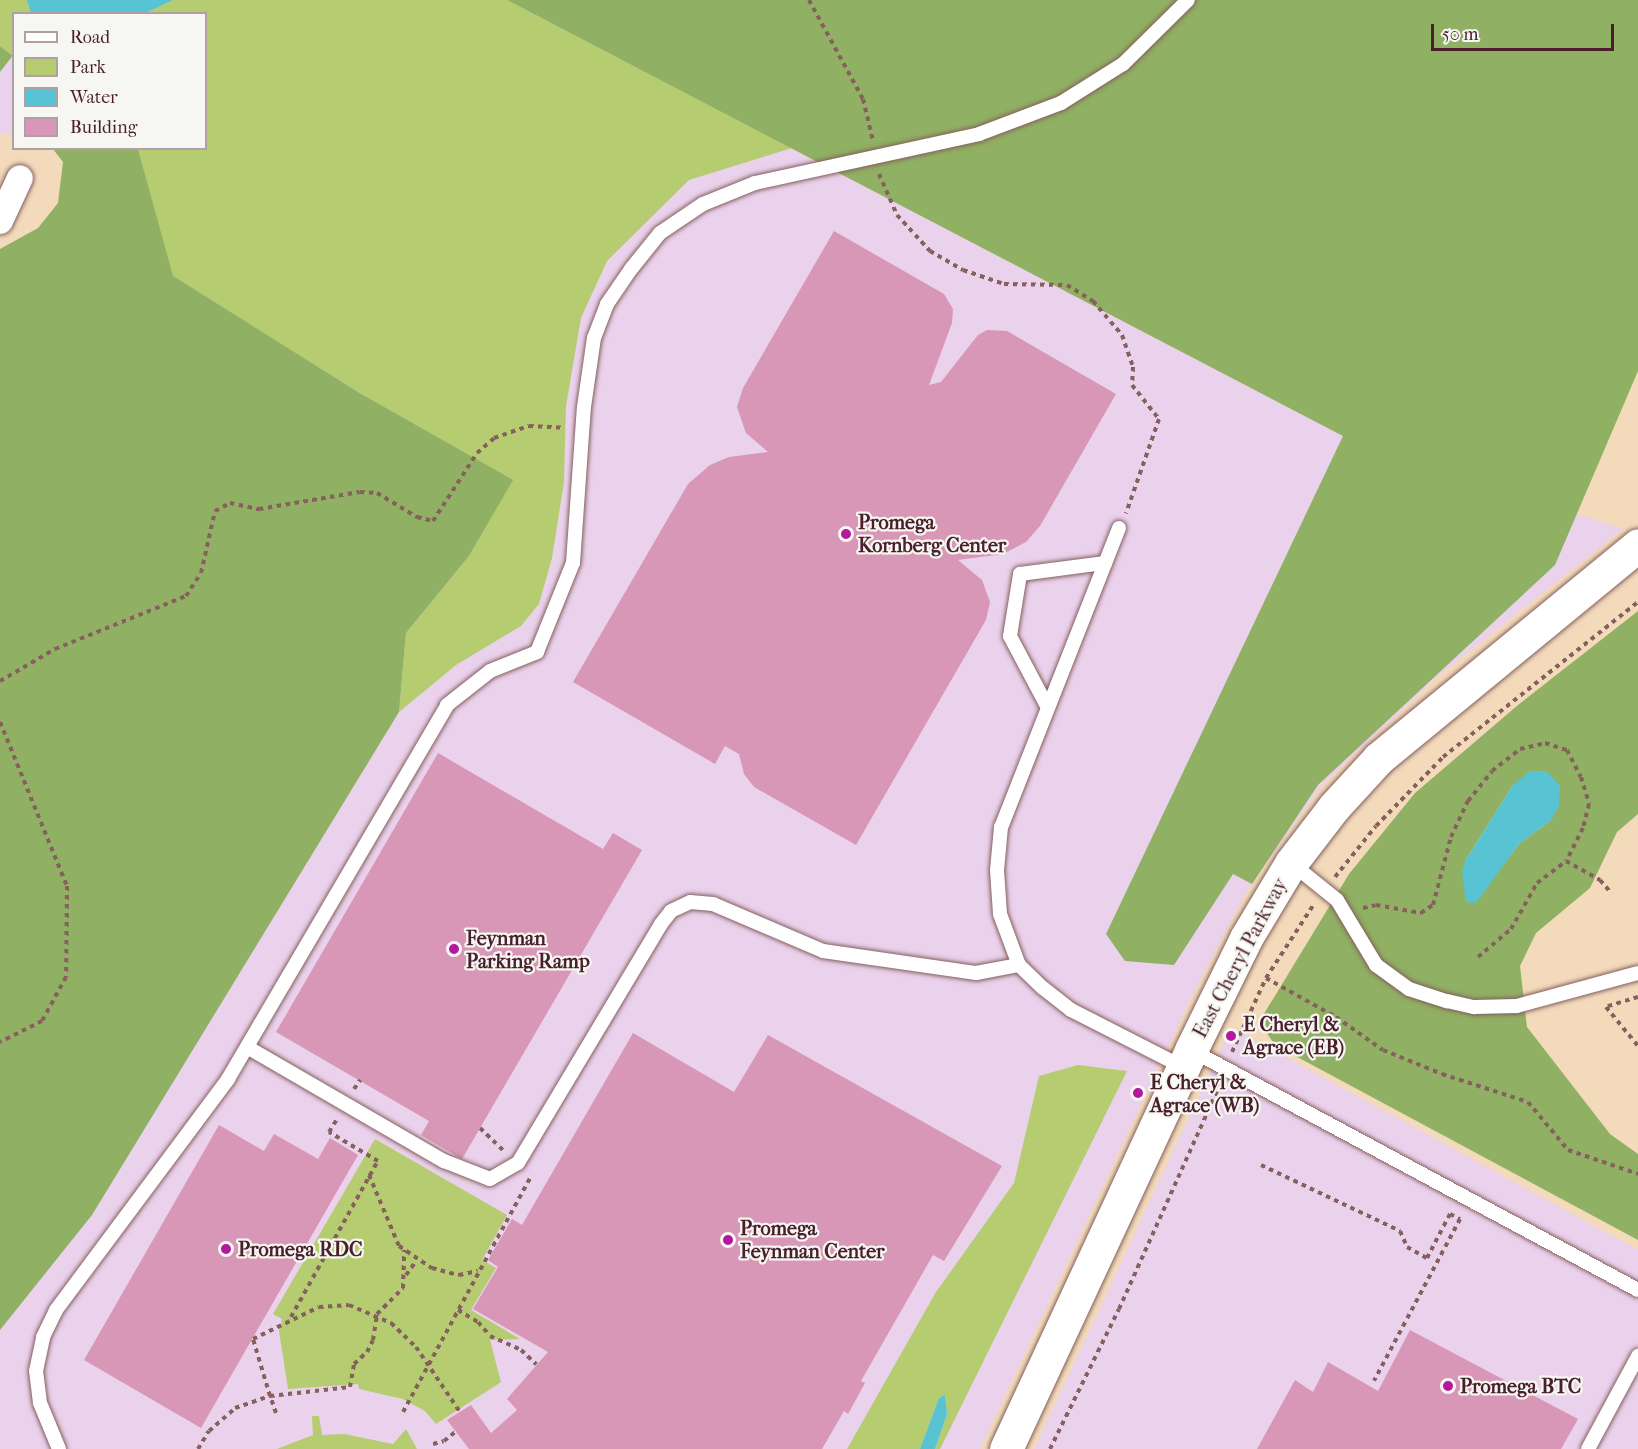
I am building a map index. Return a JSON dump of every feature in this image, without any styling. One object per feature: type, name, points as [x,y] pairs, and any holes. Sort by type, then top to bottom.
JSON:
[{"type":"street","points":[[0,221],[20,178]]},
{"type":"street","name":"East Cheryl Parkway","points":[[1006,1449],[1187,1058],[1246,938],[1292,863],[1334,807],[1379,758],[1638,545]]},
{"type":"lane","points":[[59,1449],[40,1403],[36,1371],[43,1337],[56,1310],[228,1079],[447,705],[490,670],[537,652],[573,563],[582,429],[594,338],[607,304],[660,233],[703,204],[755,183],[876,154],[979,134],[1061,104],[1123,64],[1188,0]]},
{"type":"lane","points":[[1119,528],[1001,827],[997,870],[1000,914],[1020,965],[1071,1010],[1187,1058],[1638,1290]]},
{"type":"lane","points":[[1047,706],[1010,636],[1020,574],[1105,563]]},
{"type":"lane","points":[[1292,863],[1325,889],[1345,911],[1359,943],[1376,965],[1409,989],[1474,1007],[1517,1006],[1638,973]]},
{"type":"lane","points":[[247,1047],[467,1173],[490,1179],[518,1163],[661,924],[671,911],[690,902],[712,904],[823,951],[976,973],[1020,965]]},
{"type":"lane","points":[[1588,1449],[1638,1356]]},
{"type":"path","points":[[810,0],[863,99],[881,185],[897,215],[930,251],[963,270],[1004,284],[1067,285],[1093,301],[1122,335],[1133,367],[1132,385],[1159,419],[1119,528]]},
{"type":"path","points":[[0,681],[55,649],[186,596],[201,573],[215,511],[230,503],[259,509],[360,492],[377,493],[417,517],[433,521],[477,453],[494,438],[529,426],[582,429]]},
{"type":"path","points":[[1334,879],[1376,826],[1443,757],[1638,602]]},
{"type":"path","points":[[0,722],[67,886],[66,977],[42,1021],[0,1042]]},
{"type":"path","points":[[1345,911],[1376,905],[1421,913],[1434,905],[1450,837],[1468,801],[1492,771],[1520,749],[1545,742],[1567,750],[1581,777],[1589,804],[1583,828],[1566,861],[1537,883],[1511,929],[1478,957]]},
{"type":"path","points":[[1566,861],[1600,880],[1612,894]]},
{"type":"path","points":[[1236,1043],[1266,978],[1317,900]]},
{"type":"path","points":[[1266,978],[1336,1017],[1383,1050],[1442,1074],[1528,1102],[1568,1150],[1638,1174]]},
{"type":"path","points":[[1638,997],[1606,1007],[1638,1046]]},
{"type":"path","points":[[291,1317],[378,1161],[329,1132],[360,1080]]},
{"type":"path","points":[[1050,1449],[1215,1098]]},
{"type":"path","points":[[403,1412],[532,1175],[480,1128]]},
{"type":"path","points":[[1261,1165],[1400,1231],[1407,1247],[1426,1258],[1450,1214],[1460,1220],[1374,1381]]},
{"type":"path","points":[[369,1175],[399,1246],[417,1261],[459,1275],[479,1271]]},
{"type":"path","points":[[404,1250],[406,1275]]},
{"type":"path","points":[[198,1449],[209,1431],[235,1408],[270,1396],[350,1387],[354,1364],[368,1352],[373,1341],[377,1314],[382,1305],[396,1300],[406,1275],[417,1261]]},
{"type":"path","points":[[276,1413],[253,1339],[291,1317],[319,1306],[349,1305],[377,1314],[416,1347],[460,1412]]},
{"type":"path","points":[[458,1310],[478,1322],[490,1336],[521,1350],[536,1364]]},
{"type":"path","points":[[433,1444],[444,1441],[455,1432]]},
{"type":"shaded area","points":[[0,0],[507,0],[1343,436],[1623,529],[1436,678],[1321,786],[1246,892],[1190,1000],[980,1449],[0,1449],[0,1044],[63,162],[54,150],[207,150],[207,12],[12,12],[12,133],[0,133]]},
{"type":"shaded area","points":[[1231,1027],[1638,1250],[1638,1449],[1034,1449]]},
{"type":"green space","points":[[0,0],[507,0],[792,148],[689,180],[607,261],[581,318],[566,406],[564,482],[552,558],[539,604],[521,626],[456,665],[399,712],[406,633],[469,556],[512,480],[358,392],[172,276],[138,150],[207,150],[207,12],[12,12],[12,55],[0,46]]},
{"type":"green space","points":[[507,0],[1638,0],[1638,371],[1555,565],[1318,785],[1252,884],[1233,874],[1174,965],[1125,961],[1106,934],[1343,436]]},
{"type":"green space","points":[[0,46],[12,57],[0,72]]},
{"type":"green space","points":[[54,150],[138,150],[173,276],[358,392],[513,480],[469,556],[406,633],[399,712],[92,1215],[0,1330],[0,249],[38,228],[58,203],[63,162]]},
{"type":"green space","points":[[1638,611],[1638,814],[1617,832],[1590,888],[1536,933],[1520,966],[1527,1027],[1610,1134],[1638,1154],[1638,1240],[1275,1045],[1259,1022],[1349,874],[1415,793],[1518,705]],"holes":[[[1513,785],[1551,820],[1519,844],[1481,894],[1465,861]]]},
{"type":"green space","points":[[1078,1065],[1127,1071],[940,1449],[935,1449],[947,1414],[945,1395],[939,1398],[920,1449],[847,1449],[936,1292],[1014,1183],[1039,1076]]},
{"type":"green space","points":[[375,1139],[507,1215],[482,1260],[496,1268],[471,1310],[520,1339],[490,1340],[501,1382],[436,1424],[425,1411],[403,1399],[359,1389],[358,1384],[288,1389],[279,1331],[282,1319],[273,1314]]},
{"type":"green space","points":[[312,1416],[319,1416],[322,1435],[344,1434],[393,1444],[406,1429],[417,1449],[277,1449],[313,1435]]},
{"type":"water","points":[[27,0],[173,0],[147,12],[31,12]]},
{"type":"water","points":[[1530,771],[1546,771],[1560,786],[1559,806],[1551,820],[1519,844],[1476,903],[1466,902],[1462,872],[1465,861],[1513,785]]},
{"type":"water","points":[[945,1395],[947,1414],[935,1449],[920,1449],[939,1398]]},
{"type":"building","name":"Promega Kornberg Center","points":[[834,231],[944,294],[953,309],[952,323],[929,385],[941,382],[978,335],[987,330],[1007,331],[1116,394],[1040,526],[1026,542],[1003,554],[958,560],[982,580],[990,602],[986,620],[856,845],[754,787],[744,774],[739,754],[725,746],[715,764],[573,682],[688,484],[710,465],[729,457],[768,452],[746,433],[737,407],[743,388]]},
{"type":"building","name":"Feynman Parking Ramp","points":[[438,753],[603,849],[613,833],[642,850],[462,1159],[421,1135],[429,1121],[276,1032]]},
{"type":"building","name":"Promega Feynman Center","points":[[633,1033],[734,1092],[768,1035],[1002,1166],[944,1261],[933,1255],[861,1381],[865,1383],[848,1414],[844,1411],[822,1449],[469,1449],[447,1420],[471,1405],[491,1433],[517,1410],[507,1399],[548,1352],[473,1309],[498,1267],[488,1260],[512,1219],[522,1225]]},
{"type":"building","name":"Promega RDC","points":[[219,1125],[264,1151],[274,1134],[318,1159],[330,1138],[358,1155],[201,1428],[84,1360]]},
{"type":"building","name":"Promega BTC","points":[[1410,1330],[1578,1419],[1561,1449],[1257,1449],[1295,1380],[1313,1392],[1328,1362],[1378,1391]]},
{"type":"place","name":"Promega Kornberg Center","points":[[846,534]]},
{"type":"place","name":"Feynman Parking Ramp","points":[[454,949]]},
{"type":"place","name":"E Cheryl & Agrace (EB)","points":[[1231,1036]]},
{"type":"place","name":"E Cheryl & Agrace (WB)","points":[[1138,1093]]},
{"type":"place","name":"Promega Feynman Center","points":[[728,1240]]},
{"type":"place","name":"Promega RDC","points":[[226,1249]]},
{"type":"place","name":"Promega BTC","points":[[1448,1386]]}]
